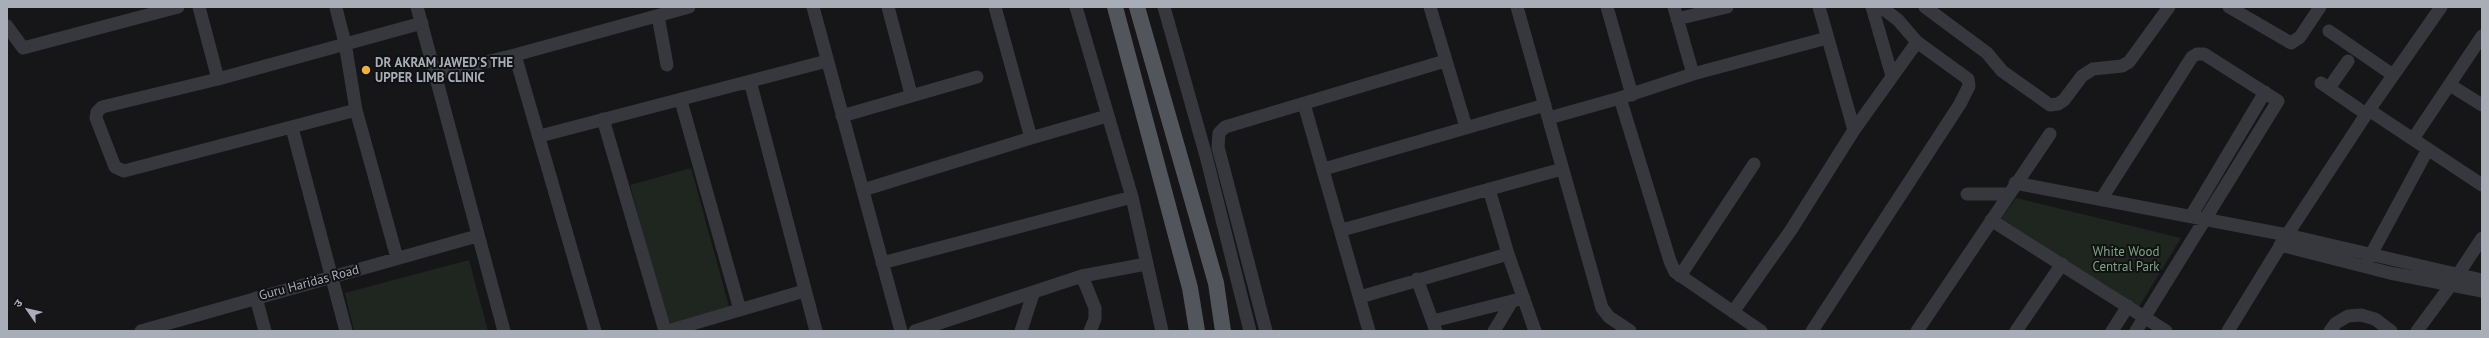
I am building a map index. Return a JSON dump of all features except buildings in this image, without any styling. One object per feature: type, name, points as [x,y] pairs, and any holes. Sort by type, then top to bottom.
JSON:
[{"type":"main road","points":[[1115,7],[1190,288],[1197,331]]},
{"type":"main road","points":[[1137,7],[1216,283],[1223,331]]},
{"type":"main road","points":[[1144,117],[1167,111]]},
{"type":"street","points":[[7,26],[23,48],[178,7]]},
{"type":"street","points":[[199,7],[218,79]]},
{"type":"street","points":[[417,7],[477,236],[504,331]]},
{"type":"street","points":[[435,74],[515,55],[689,7]]},
{"type":"street","points":[[813,7],[901,331]]},
{"type":"street","points":[[888,7],[911,94]]},
{"type":"street","points":[[995,7],[1031,138]]},
{"type":"street","points":[[1076,7],[1132,197],[1162,331]]},
{"type":"street","points":[[1164,7],[1206,156],[1250,331]]},
{"type":"street","points":[[1430,7],[1466,127]]},
{"type":"street","points":[[1517,7],[1602,308],[1609,317],[1630,331]]},
{"type":"street","points":[[1607,7],[1626,97],[1670,261],[1680,276],[1761,331]]},
{"type":"street","points":[[1693,74],[1676,13],[1727,7]]},
{"type":"street","points":[[1819,7],[1854,130]]},
{"type":"street","points":[[1872,7],[1892,76]]},
{"type":"street","points":[[1812,331],[1956,111],[1969,86],[1968,79],[1917,42],[1898,20],[1881,7]]},
{"type":"street","points":[[1925,7],[1987,52],[2002,71],[2050,105],[2058,104],[2064,100],[2082,76],[2093,69],[2122,66],[2129,62],[2169,7]]},
{"type":"street","points":[[2229,7],[2291,43],[2300,37],[2320,7]]},
{"type":"street","points":[[2228,331],[2284,240],[2368,112],[2441,7]]},
{"type":"street","points":[[336,8],[345,43],[356,110],[397,258]]},
{"type":"street","points":[[658,16],[667,65]]},
{"type":"street","points":[[356,110],[124,171],[115,167],[97,125],[97,112],[102,107],[218,79],[422,23]]},
{"type":"street","points":[[2329,31],[2393,76]]},
{"type":"street","points":[[2413,139],[2482,36]]},
{"type":"street","points":[[1549,118],[1626,97],[1693,74],[1827,38]]},
{"type":"street","points":[[1733,312],[1791,230],[1854,130],[1917,42]]},
{"type":"street","points":[[2102,198],[2192,58],[2197,54],[2204,54],[2276,98],[2278,104],[2136,331]]},
{"type":"street","points":[[515,55],[540,136],[595,331]]},
{"type":"street","points":[[540,136],[603,119],[681,101],[827,61]]},
{"type":"street","points":[[1266,331],[1218,140],[1219,133],[1224,126],[1304,104],[1445,61]]},
{"type":"street","points":[[2348,61],[2325,86],[2413,139],[2482,185]]},
{"type":"street","points":[[842,116],[911,94],[977,77]]},
{"type":"street","points":[[750,81],[804,291],[816,331]]},
{"type":"street","points":[[2450,85],[2482,105]]},
{"type":"street","points":[[2191,216],[2265,92]]},
{"type":"street","points":[[681,101],[740,310]]},
{"type":"street","points":[[1304,104],[1342,230],[1369,331]]},
{"type":"street","points":[[1324,169],[1545,105]]},
{"type":"street","points":[[863,190],[1107,116]]},
{"type":"street","points":[[603,119],[667,331],[804,291]]},
{"type":"street","points":[[292,128],[346,331]]},
{"type":"street","points":[[1917,331],[2015,183],[2050,134]]},
{"type":"street","points":[[2365,267],[2428,149]]},
{"type":"street","points":[[1680,276],[1754,164]]},
{"type":"street","points":[[1342,230],[1562,169]]},
{"type":"street","points":[[2015,183],[2102,198],[2206,219],[2284,240],[2365,267],[2454,280],[2482,280]]},
{"type":"street","points":[[1489,188],[1508,254],[1535,331]]},
{"type":"street","points":[[1967,194],[2008,194]]},
{"type":"street","points":[[882,263],[1132,197]]},
{"type":"street","points":[[1991,220],[2166,331]]},
{"type":"street","name":"Guru Haridas Road","points":[[141,331],[256,298],[332,279],[397,258],[477,236]]},
{"type":"street","points":[[2417,331],[2482,238]]},
{"type":"street","points":[[2284,240],[2371,255],[2454,280],[2482,291]]},
{"type":"street","points":[[1360,297],[1417,279],[1508,254]]},
{"type":"street","points":[[915,331],[1033,294],[1082,276],[1146,264]]},
{"type":"street","points":[[2016,331],[2062,264]]},
{"type":"street","points":[[1082,276],[1095,308],[1095,319],[1090,331]]},
{"type":"street","points":[[1417,279],[1434,326],[1524,298]]},
{"type":"street","points":[[1021,331],[1033,294]]},
{"type":"street","points":[[256,298],[265,331]]},
{"type":"street","points":[[1494,331],[1511,302]]},
{"type":"street","points":[[2112,331],[2128,306]]},
{"type":"street","points":[[2330,331],[2336,323],[2348,316],[2361,315],[2375,319],[2391,331]]},
{"type":"street","points":[[1363,331],[1366,318]]},
{"type":"green space","points":[[691,168],[730,310],[668,327],[630,185]]},
{"type":"green space","name":"White Wood Central Park","points":[[2016,198],[2181,238],[2139,307],[2001,219]]},
{"type":"green space","points":[[469,260],[488,331],[354,331],[345,293]]},
{"type":"place","name":"DR AKRAM JAWED'S THE UPPER LIMB CLINIC","points":[[366,70]]}]
